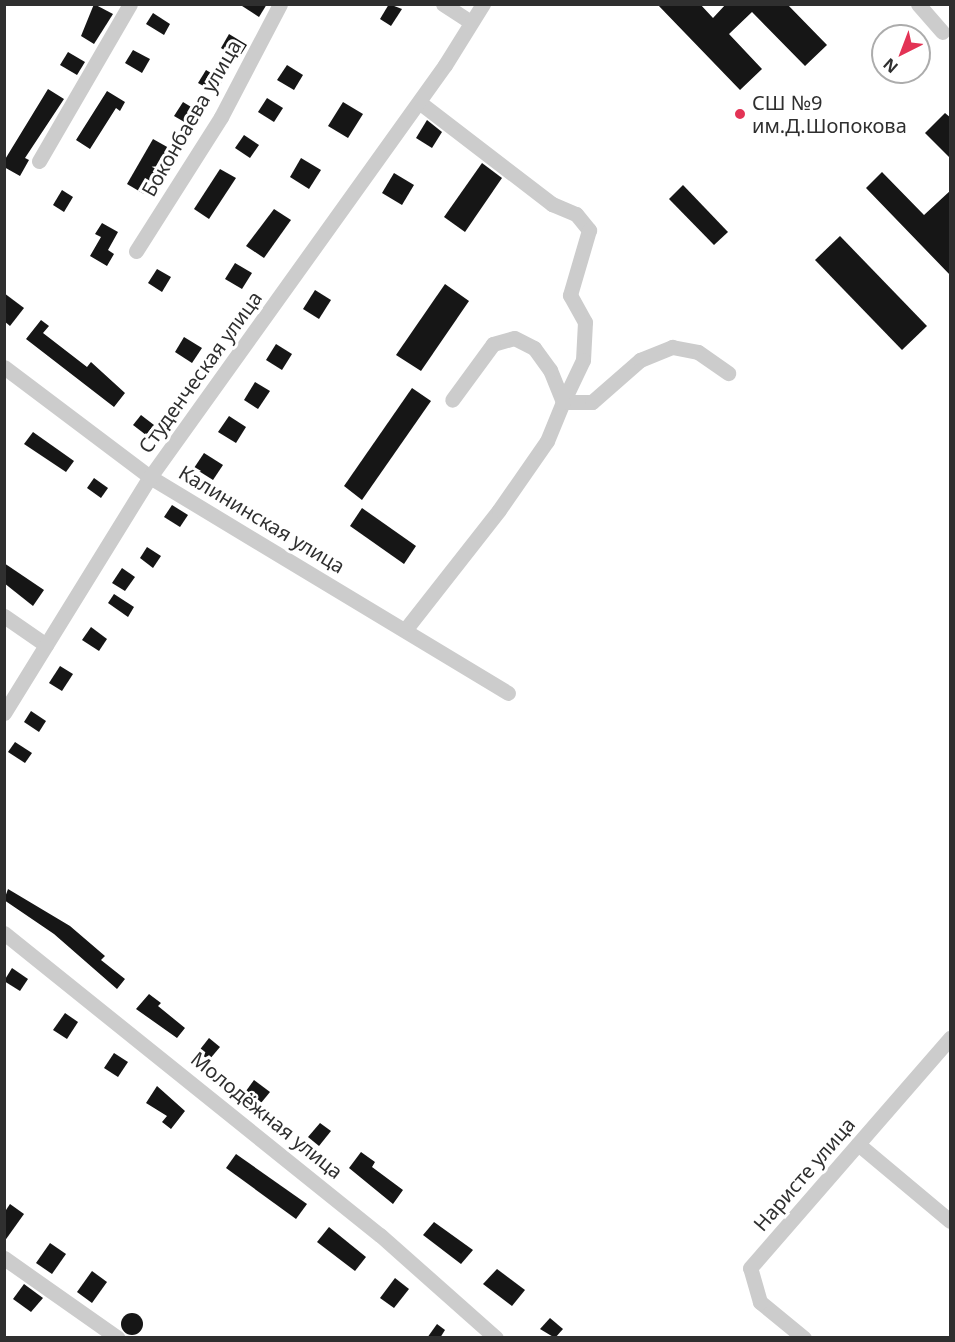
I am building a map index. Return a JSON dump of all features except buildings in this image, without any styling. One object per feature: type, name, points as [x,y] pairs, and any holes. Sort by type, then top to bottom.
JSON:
[{"type":"street","points":[[39,161],[130,4]]},
{"type":"street","name":"Боконбаева улица","points":[[136,251],[221,117],[280,4]]},
{"type":"street","points":[[443,4],[471,22],[483,4]]},
{"type":"street","points":[[918,4],[942,33]]},
{"type":"street","name":"Студенческая улица","points":[[4,713],[150,477],[419,102],[471,22]]},
{"type":"street","points":[[405,630],[500,510],[547,441],[582,360],[585,322],[570,295],[589,230],[576,214],[552,204],[419,102]]},
{"type":"street","points":[[452,400],[493,344],[514,338],[534,348],[550,370],[563,402]]},
{"type":"street","points":[[563,402],[592,402],[640,360],[672,347],[698,352],[728,373]]},
{"type":"street","name":"Калининская улица","points":[[4,367],[150,477],[508,693]]},
{"type":"street","points":[[4,616],[46,645]]},
{"type":"street","name":"Молодёжная улица","points":[[4,933],[380,1235],[496,1338]]},
{"type":"street","name":"Наристе улица","points":[[804,1338],[760,1302],[750,1268],[951,1038]]},
{"type":"street","points":[[858,1144],[951,1221]]},
{"type":"street","points":[[4,1258],[118,1338]]},
{"type":"place","name":"СШ №9 им.Д.Шопокова","points":[[740,114]]}]
